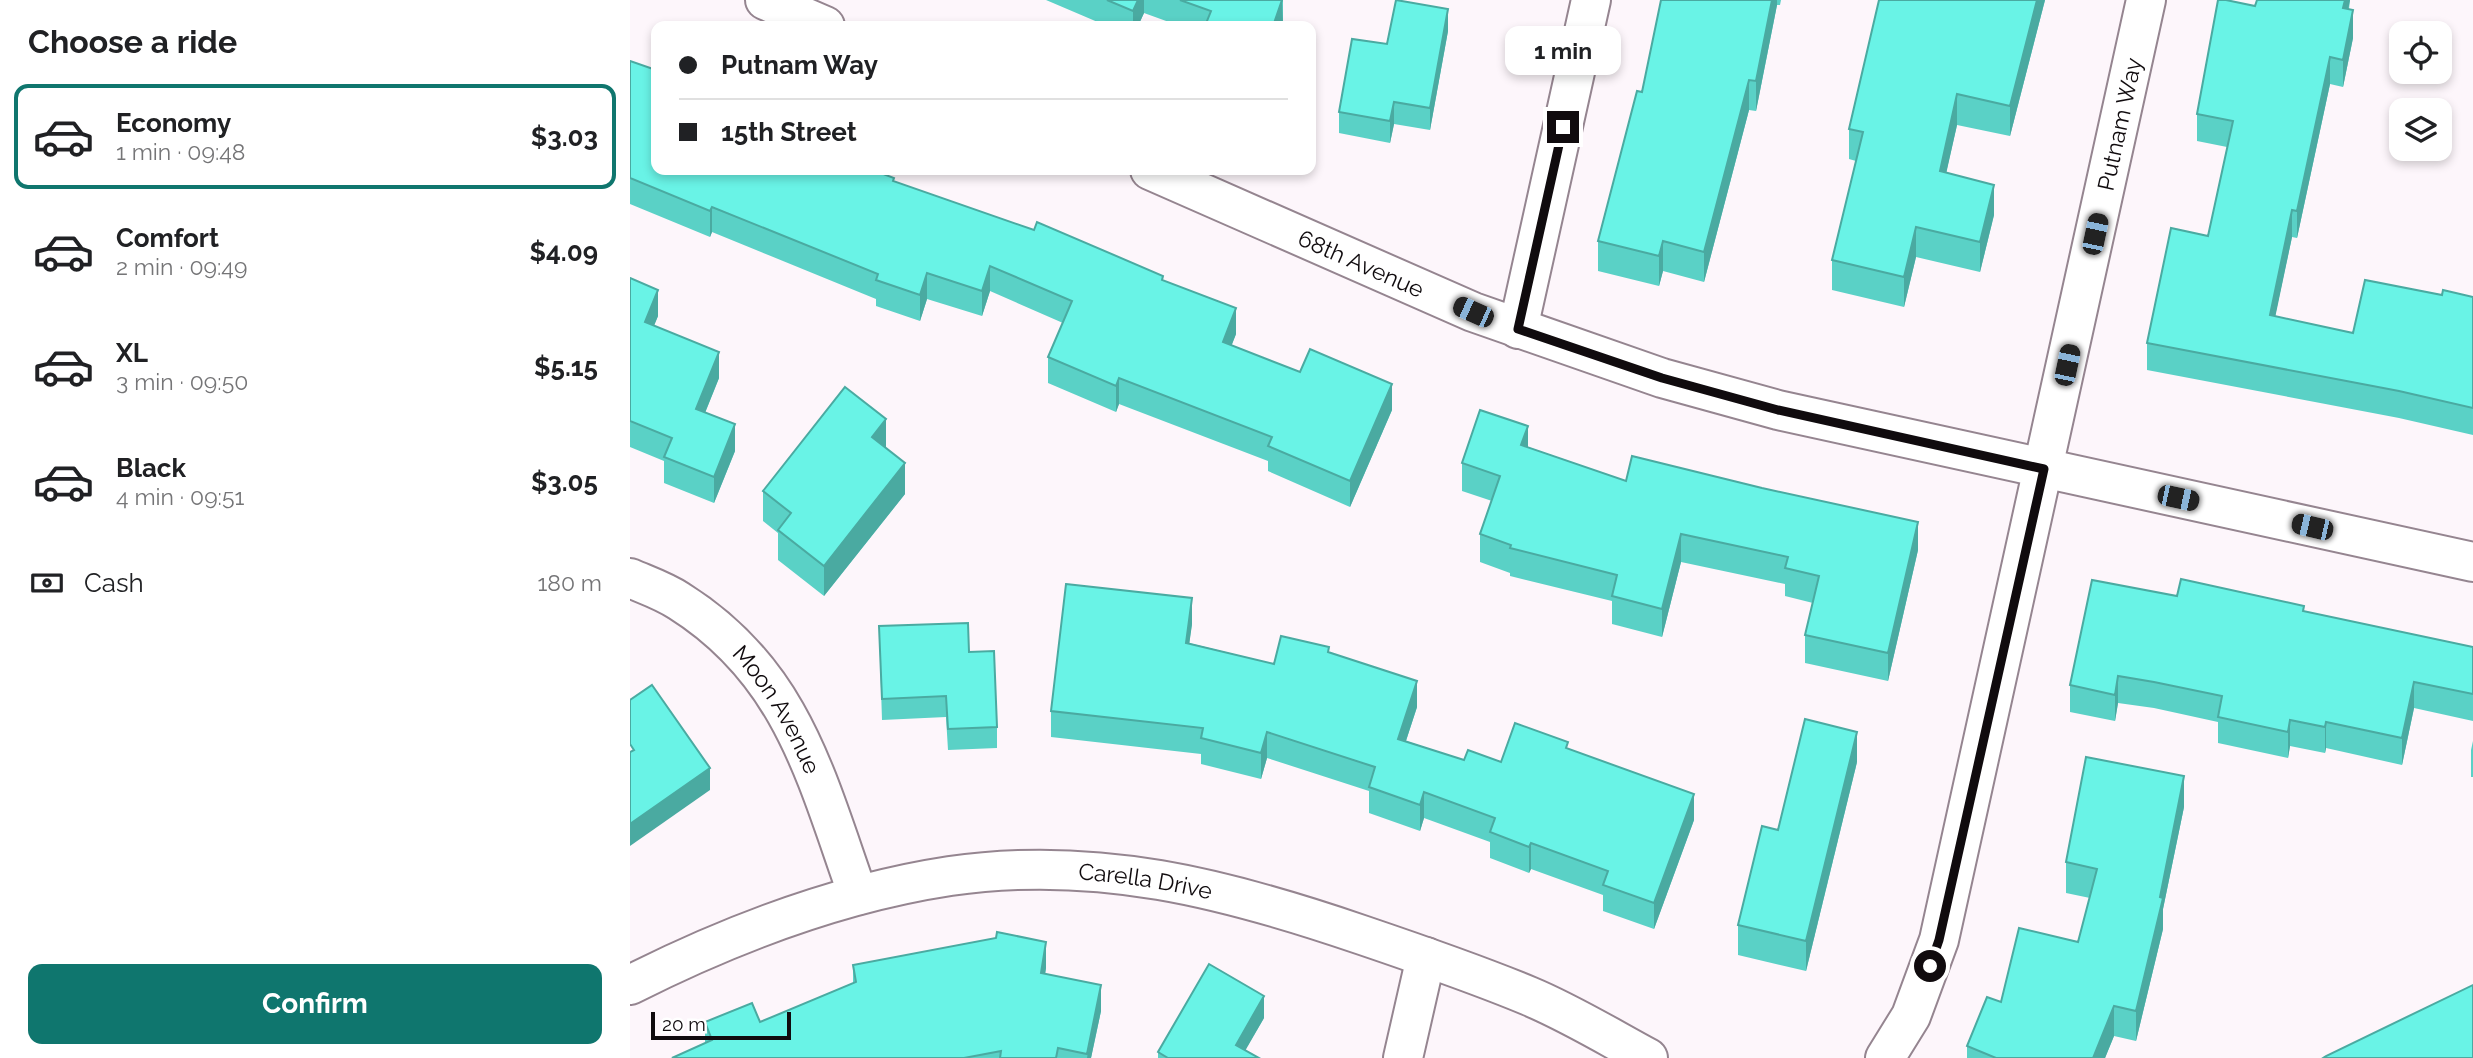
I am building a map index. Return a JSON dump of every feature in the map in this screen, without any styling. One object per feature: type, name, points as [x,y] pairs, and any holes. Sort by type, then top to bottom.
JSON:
[{"type":"street","points":[[765,0],[813,21]]},
{"type":"street","points":[[1518,329],[1591,0]]},
{"type":"street","name":"Putnam Way","points":[[1885,1058],[1911,1016],[1939,940],[2146,0]]},
{"type":"street","name":"68th Avenue","points":[[1162,175],[1518,329],[1662,378],[1778,410],[2473,562]]},
{"type":"street","name":"Moon Avenue","points":[[630,578],[678,600],[729,639],[765,678],[794,723],[811,762],[858,895]]},
{"type":"street","name":"Carella Drive","points":[[630,985],[683,958],[782,919],[858,895],[951,876],[1040,870],[1116,872],[1215,889],[1288,910],[1426,957],[1531,997],[1648,1058]]},
{"type":"street","points":[[1403,1058],[1426,957]]},
{"type":"building","points":[[1107,0],[1138,0],[1133,11]]},
{"type":"building","points":[[1180,0],[1282,0],[1275,21],[1207,21],[1211,11]]},
{"type":"building","points":[[1396,0],[1448,9],[1430,108],[1394,102],[1390,121],[1339,112],[1352,39],[1387,44]]},
{"type":"building","points":[[1661,0],[1772,0],[1756,81],[1749,80],[1704,252],[1663,241],[1659,256],[1598,241],[1637,91],[1642,92]]},
{"type":"building","points":[[1879,0],[2037,0],[2010,106],[1957,94],[1940,171],[1994,185],[1980,242],[1916,227],[1904,277],[1832,260],[1863,132],[1849,129]]},
{"type":"building","points":[[2218,0],[2255,6],[2257,0],[2345,0],[2343,8],[2353,10],[2343,60],[2330,57],[2297,211],[2292,210],[2270,315],[2353,333],[2365,280],[2442,295],[2443,290],[2473,297],[2473,408],[2399,391],[2147,343],[2171,228],[2208,236],[2233,121],[2197,114]]},
{"type":"building","points":[[630,61],[651,68],[651,175],[886,175],[894,178],[893,181],[1034,230],[1037,222],[1163,276],[1162,280],[1236,308],[1223,342],[1300,372],[1310,349],[1392,384],[1350,481],[1268,446],[1272,437],[1119,378],[1116,386],[1048,357],[1072,301],[990,266],[982,291],[927,273],[920,295],[876,280],[878,274],[712,207],[710,211],[630,178]]},
{"type":"building","points":[[630,278],[658,290],[645,322],[719,352],[696,409],[735,424],[714,477],[664,457],[672,438],[630,421]]},
{"type":"building","points":[[845,387],[886,419],[872,437],[905,463],[824,566],[778,530],[791,513],[763,491]]},
{"type":"building","points":[[1480,410],[1528,426],[1521,445],[1626,481],[1632,456],[1918,522],[1888,653],[1805,635],[1819,576],[1785,568],[1788,557],[1681,534],[1662,609],[1612,596],[1617,575],[1510,548],[1511,545],[1480,534],[1500,476],[1462,463]]},
{"type":"building","points":[[2181,579],[2304,606],[2303,611],[2473,647],[2473,694],[2414,682],[2402,738],[2326,722],[2325,727],[2290,720],[2288,732],[2218,717],[2222,696],[2118,676],[2115,695],[2070,685],[2092,580],[2177,596]]},
{"type":"building","points":[[1066,584],[1192,598],[1186,643],[1274,664],[1281,636],[1329,647],[1328,652],[1417,681],[1398,739],[1464,760],[1468,750],[1501,762],[1515,723],[1568,742],[1566,748],[1694,794],[1654,903],[1603,885],[1608,871],[1531,843],[1529,847],[1490,832],[1495,818],[1424,792],[1420,805],[1369,787],[1375,767],[1267,732],[1261,753],[1201,738],[1203,728],[1051,711]]},
{"type":"building","points":[[968,623],[969,652],[994,651],[997,727],[948,729],[946,696],[882,699],[879,626]]},
{"type":"building","points":[[652,685],[710,768],[630,824],[630,752],[634,750],[630,744],[630,700]]},
{"type":"building","points":[[1805,719],[1857,732],[1806,941],[1738,925],[1762,826],[1778,830]]},
{"type":"building","points":[[2086,757],[2184,776],[2160,897],[2163,898],[2136,1011],[2114,1006],[2093,1058],[1996,1058],[1967,1046],[1987,997],[2001,1002],[2019,928],[2078,942],[2097,869],[2066,862]]},
{"type":"building","points":[[997,932],[1046,942],[1041,973],[1101,985],[1087,1054],[1058,1048],[1056,1058],[1000,1058],[1001,1051],[964,1058],[672,1058],[712,1040],[705,1022],[752,1003],[760,1022],[856,982],[853,965],[996,938]]},
{"type":"building","points":[[1209,964],[1264,996],[1236,1045],[1259,1058],[1168,1058],[1158,1052]]},
{"type":"building","points":[[2473,985],[2473,1058],[2323,1058],[2326,1056]]},
{"type":"route","points":[[1563,127],[1518,329],[1662,378],[1778,410],[2044,469],[1939,940],[1930,966]]}]
